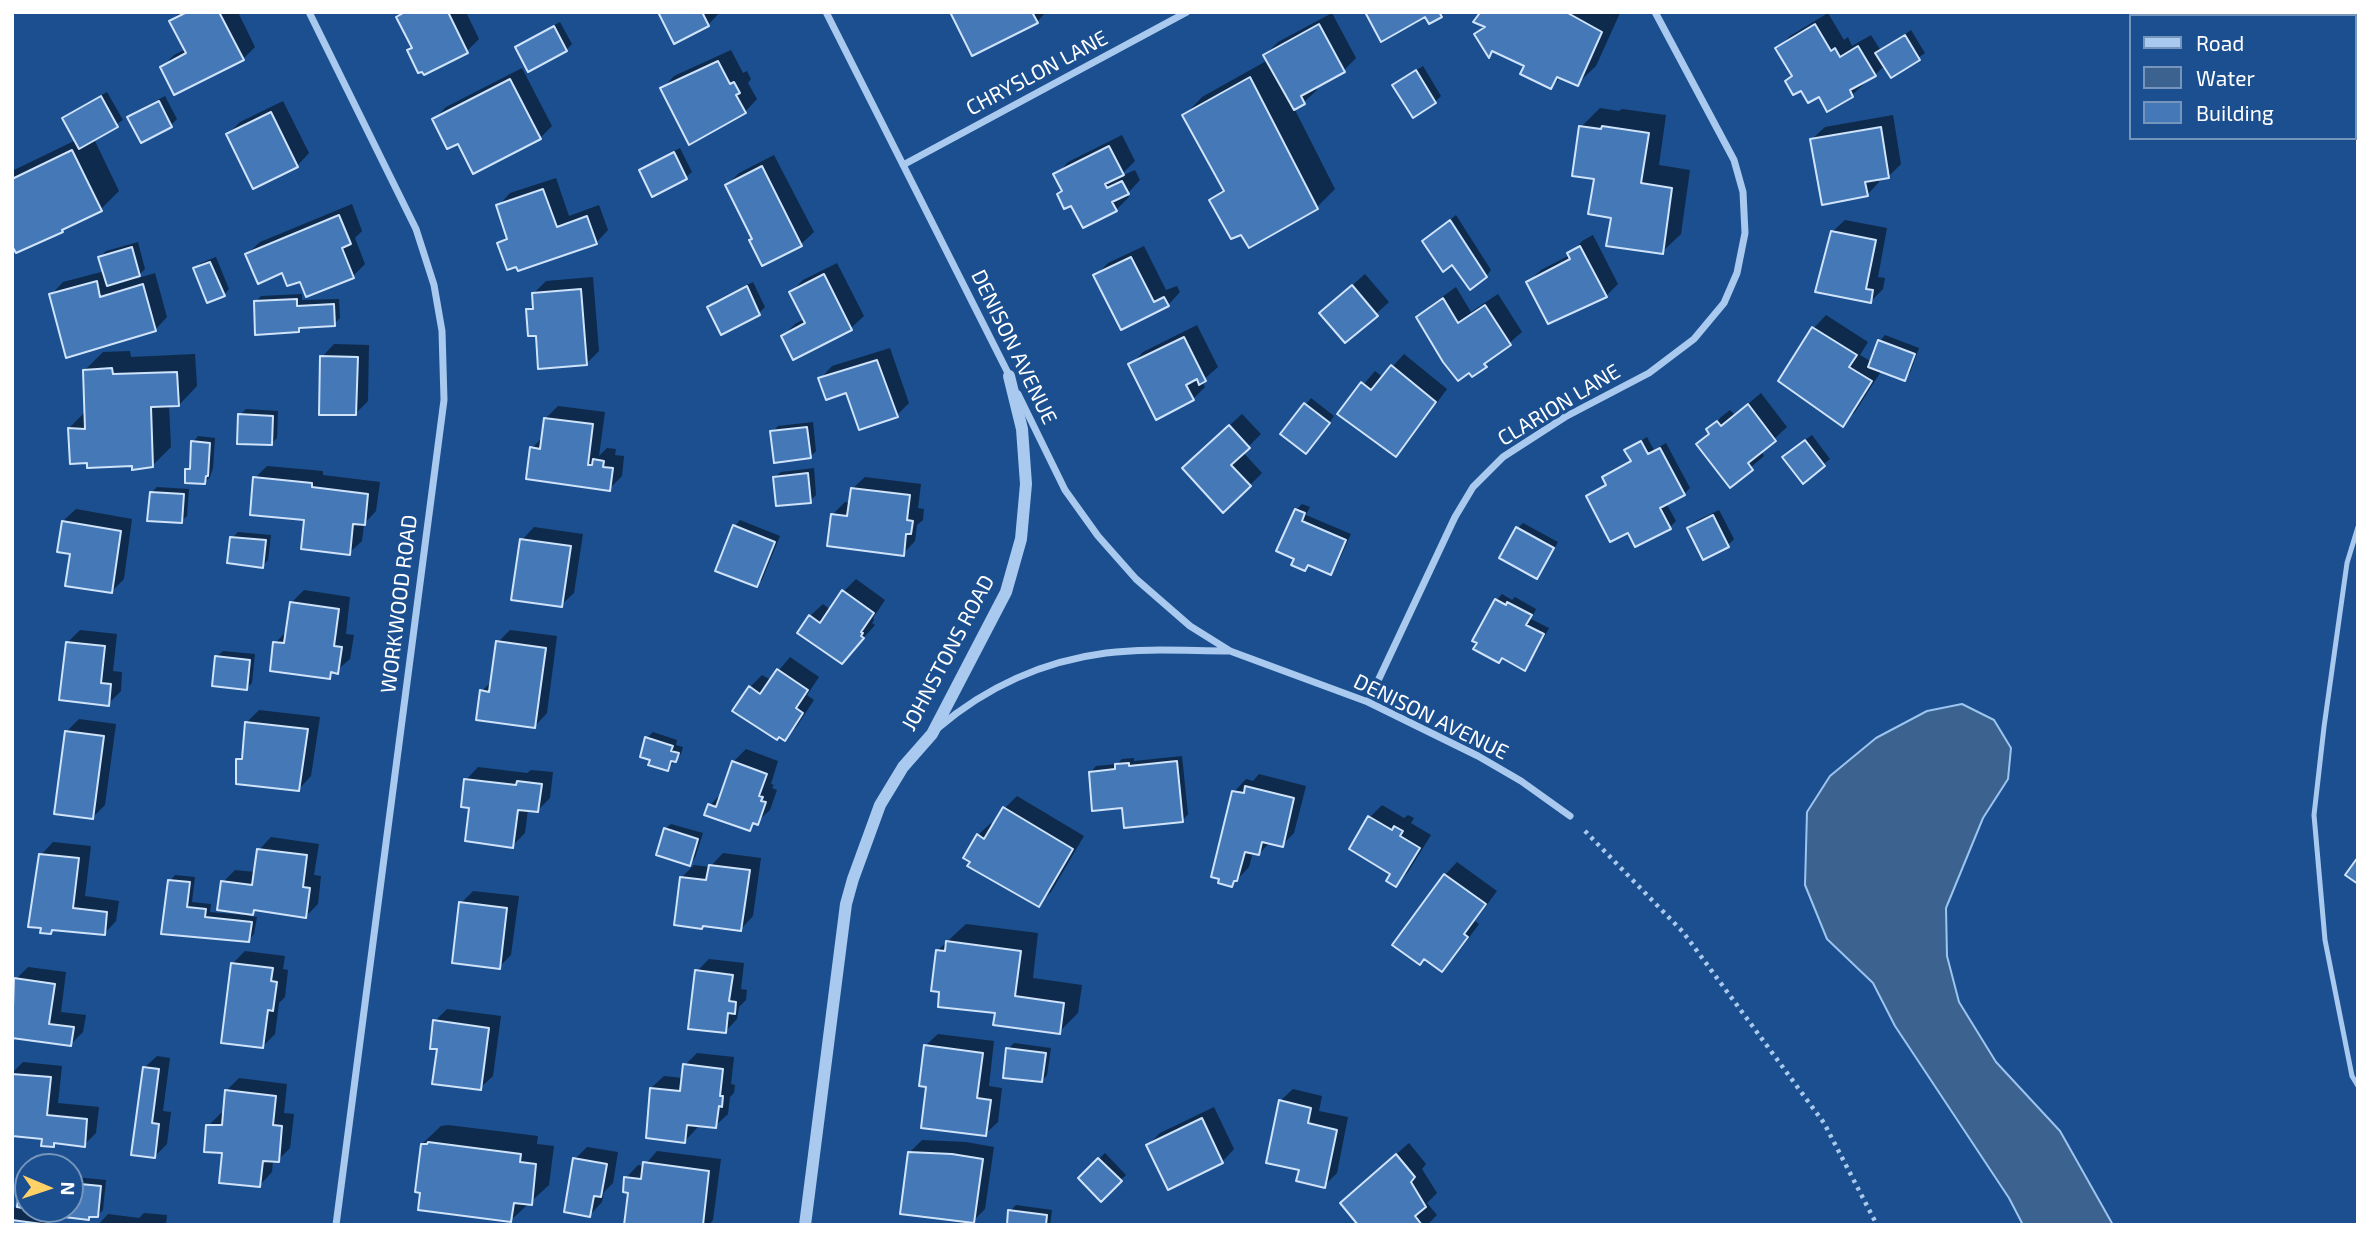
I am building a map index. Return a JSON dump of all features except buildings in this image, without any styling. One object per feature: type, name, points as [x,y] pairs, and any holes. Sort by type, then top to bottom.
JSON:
[{"type":"street","name":"WORKWOOD ROAD","points":[[309,12],[416,229],[433,285],[442,331],[443,400],[336,1225]]},
{"type":"street","name":"DENISON AVENUE","points":[[826,12],[1065,490],[1098,536],[1136,579],[1190,626],[1230,650],[1368,702],[1478,756],[1521,781],[1570,816]]},
{"type":"street","name":"CHRYSLON LANE","points":[[903,165],[1187,12]]},
{"type":"street","name":"CLARION LANE","points":[[1368,702],[1455,517],[1473,487],[1503,457],[1565,417],[1649,373],[1694,339],[1724,303],[1737,273],[1745,233],[1743,192],[1734,160],[1655,12]]},
{"type":"street","name":"JOHNSTONS ROAD","points":[[805,1225],[846,905],[853,879],[880,805],[903,767],[932,734],[1006,592],[1021,539],[1026,484],[1022,429],[1009,376]]},
{"type":"street","name":"DENISON AVENUE","points":[[932,734],[960,709],[1006,682],[1056,663],[1108,653],[1230,650]]},
{"type":"lane","points":[[2358,527],[2345,576],[2314,816],[2325,940],[2352,1076],[2358,1086]]},
{"type":"path","points":[[1570,816],[1683,932],[1824,1123],[1877,1225]]},
{"type":"water","points":[[1962,704],[1994,720],[2011,748],[2008,779],[1983,818],[1946,908],[1947,956],[1959,1002],[1996,1062],[2060,1131],[2113,1225],[2023,1225],[2009,1198],[1895,1026],[1873,983],[1827,939],[1805,885],[1807,812],[1830,776],[1876,738],[1927,711]]}]
